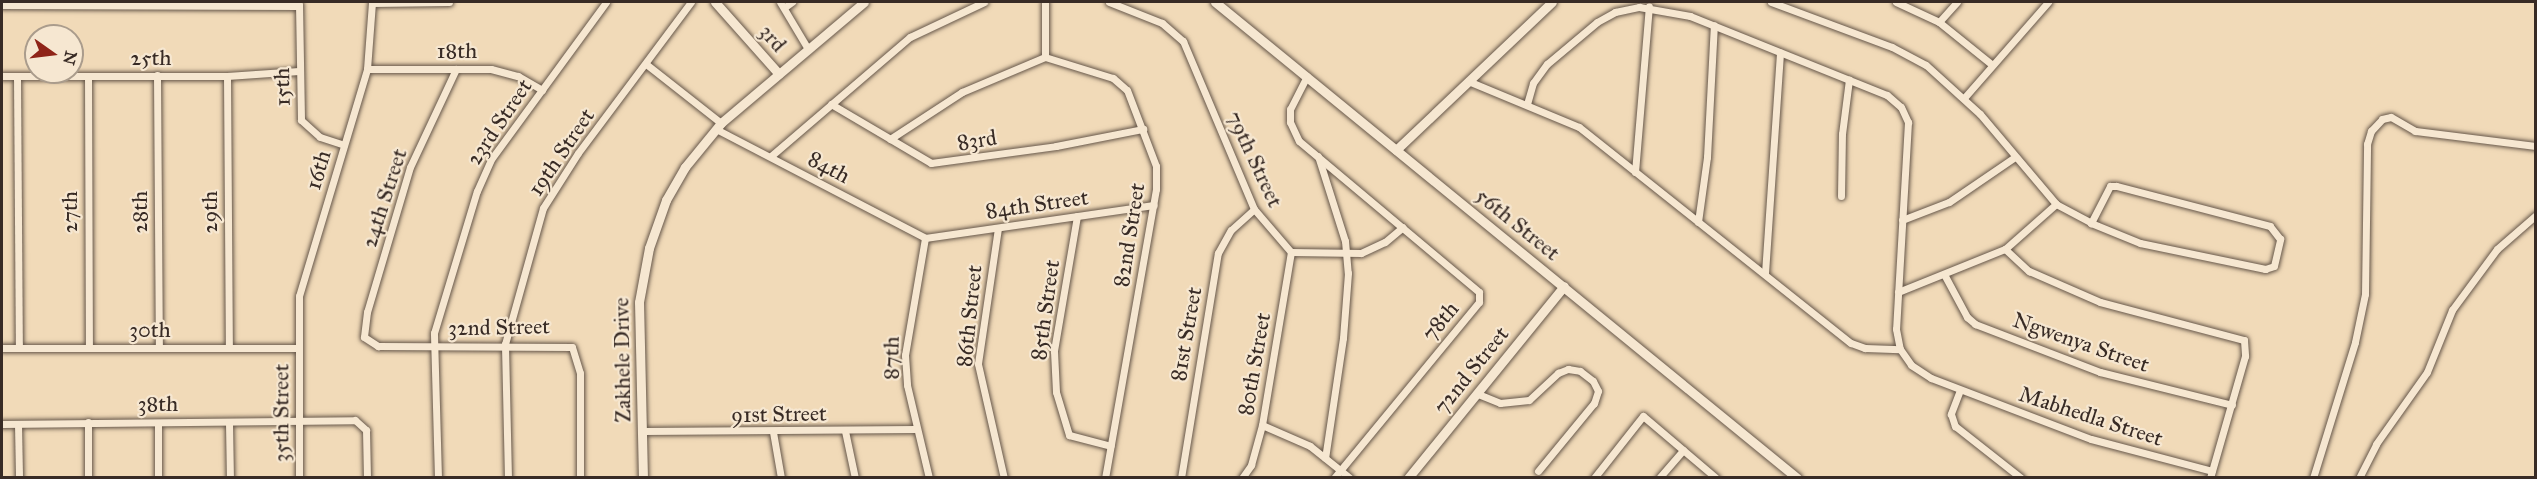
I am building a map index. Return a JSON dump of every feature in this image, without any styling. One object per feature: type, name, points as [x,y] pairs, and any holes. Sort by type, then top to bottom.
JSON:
[{"type":"street","points":[[372,2],[449,2]]},
{"type":"street","name":"16th","points":[[299,348],[299,296],[367,69],[372,2]]},
{"type":"street","name":"23rd Street","points":[[438,477],[434,346],[436,324],[484,173],[606,2]]},
{"type":"street","name":"19th Street","points":[[508,477],[505,344],[539,223],[552,190],[691,2]]},
{"type":"street","name":"3rd","points":[[715,2],[779,74]]},
{"type":"street","points":[[792,2],[782,4],[808,49]]},
{"type":"street","points":[[779,74],[864,2]]},
{"type":"street","points":[[771,156],[910,37],[984,2]]},
{"type":"street","points":[[890,139],[962,92],[1045,57],[1045,2]]},
{"type":"street","name":"79th Street","points":[[1109,2],[1162,23],[1183,41],[1254,209],[1291,252]]},
{"type":"street","name":"56th Street","points":[[1215,2],[1797,477]]},
{"type":"street","points":[[1396,150],[1552,2]]},
{"type":"street","points":[[1771,2],[1908,54],[1964,98],[2056,204],[2091,224],[2140,243],[2265,269],[2274,266],[2280,239],[2270,226],[2116,186],[2110,186],[2091,224]]},
{"type":"street","points":[[1896,2],[1939,22],[1991,64]]},
{"type":"street","points":[[1939,22],[1957,2]]},
{"type":"street","points":[[1964,98],[1991,64],[2048,2]]},
{"type":"street","points":[[2,5],[299,4]]},
{"type":"street","name":"15th","points":[[299,4],[301,120],[320,137],[344,145]]},
{"type":"street","points":[[1468,81],[1580,127],[1851,343],[1865,348],[1900,349],[1898,292],[1908,143],[1905,113],[1896,100],[1714,26],[1649,7],[1615,12],[1597,22],[1547,64],[1533,83],[1527,104]]},
{"type":"street","points":[[1635,172],[1649,7]]},
{"type":"street","points":[[1698,222],[1707,157],[1714,26]]},
{"type":"street","points":[[1765,273],[1780,52]]},
{"type":"street","name":"82nd Street","points":[[1045,57],[1120,81],[1143,129],[1156,166],[1154,206],[1106,477]]},
{"type":"street","name":"84th","points":[[646,64],[719,126],[925,238]]},
{"type":"street","name":"18th","points":[[367,69],[504,71],[542,90]]},
{"type":"street","name":"24th Street","points":[[367,341],[363,328],[410,167],[456,69]]},
{"type":"street","name":"25th","points":[[2,76],[227,76],[299,71]]},
{"type":"street","name":"Zakhele Drive","points":[[643,477],[639,302],[649,248],[674,183],[719,126],[779,74]]},
{"type":"street","name":"28th","points":[[157,75],[159,348]]},
{"type":"street","points":[[17,76],[20,348]]},
{"type":"street","name":"27th","points":[[88,76],[89,347]]},
{"type":"street","name":"29th","points":[[227,76],[229,347]]},
{"type":"street","name":"78th","points":[[1307,76],[1290,109],[1290,122],[1299,141],[1472,282],[1480,299],[1334,477]]},
{"type":"street","points":[[1841,196],[1843,127],[1849,79]]},
{"type":"street","name":"83rd","points":[[831,104],[924,162],[947,163],[1143,129]]},
{"type":"street","points":[[2313,477],[2355,342],[2365,294],[2367,144],[2371,131],[2382,119],[2391,117],[2415,131],[2535,146]]},
{"type":"street","points":[[1318,156],[1346,255],[1343,338],[1326,458]]},
{"type":"street","points":[[1902,220],[1949,202],[2015,157]]},
{"type":"street","points":[[1898,292],[1945,276],[2005,249],[2056,204]]},
{"type":"street","name":"84th Street","points":[[925,238],[1154,206]]},
{"type":"street","name":"81st Street","points":[[1181,477],[1218,253],[1231,230],[1254,209]]},
{"type":"street","points":[[2359,477],[2427,372],[2452,310],[2497,249],[2535,215]]},
{"type":"street","name":"85th Street","points":[[1077,216],[1054,351],[1056,392],[1069,435],[1111,446]]},
{"type":"street","points":[[1291,252],[1346,255],[1376,247],[1403,227]]},
{"type":"street","name":"86th Street","points":[[998,228],[978,364],[1004,477]]},
{"type":"street","name":"87th","points":[[925,238],[904,355],[916,429],[929,477]]},
{"type":"street","points":[[2005,249],[2029,271],[2100,302],[2240,336],[2246,344],[2246,356],[2211,474]]},
{"type":"street","name":"80th Street","points":[[1242,477],[1251,465],[1262,425],[1291,252]]},
{"type":"street","name":"Ngwenya Street","points":[[1945,276],[1967,317],[1975,324],[2108,375],[2232,405]]},
{"type":"street","name":"72nd Street","points":[[1408,477],[1564,286]]},
{"type":"street","name":"32nd Street","points":[[367,341],[378,346],[566,344],[576,352],[580,477]]},
{"type":"street","name":"30th","points":[[2,348],[299,348]]},
{"type":"street","name":"35th Street","points":[[298,477],[299,348]]},
{"type":"street","name":"Mabhedla Street","points":[[1900,349],[1922,373],[1960,390],[2102,443],[2211,474]]},
{"type":"street","points":[[1478,394],[1500,403],[1529,400],[1558,373],[1568,369],[1580,371],[1593,381],[1598,391],[1594,403],[1538,471]]},
{"type":"street","points":[[1960,390],[1951,414],[1955,426],[2021,477]]},
{"type":"street","points":[[1594,477],[1643,416],[1716,477]]},
{"type":"street","points":[[88,422],[88,477]]},
{"type":"street","name":"38th","points":[[2,424],[360,422],[366,430],[367,477]]},
{"type":"street","points":[[158,423],[158,477]]},
{"type":"street","points":[[229,423],[230,477]]},
{"type":"street","points":[[18,424],[19,477]]},
{"type":"street","points":[[1262,425],[1287,433],[1326,458],[1350,477]]},
{"type":"street","name":"91st Street","points":[[643,431],[773,432],[916,429]]},
{"type":"street","points":[[845,431],[855,477]]},
{"type":"street","points":[[773,432],[781,477]]},
{"type":"street","points":[[1659,477],[1683,450]]},
{"type":"street","points":[[2363,470],[2368,477]]}]
